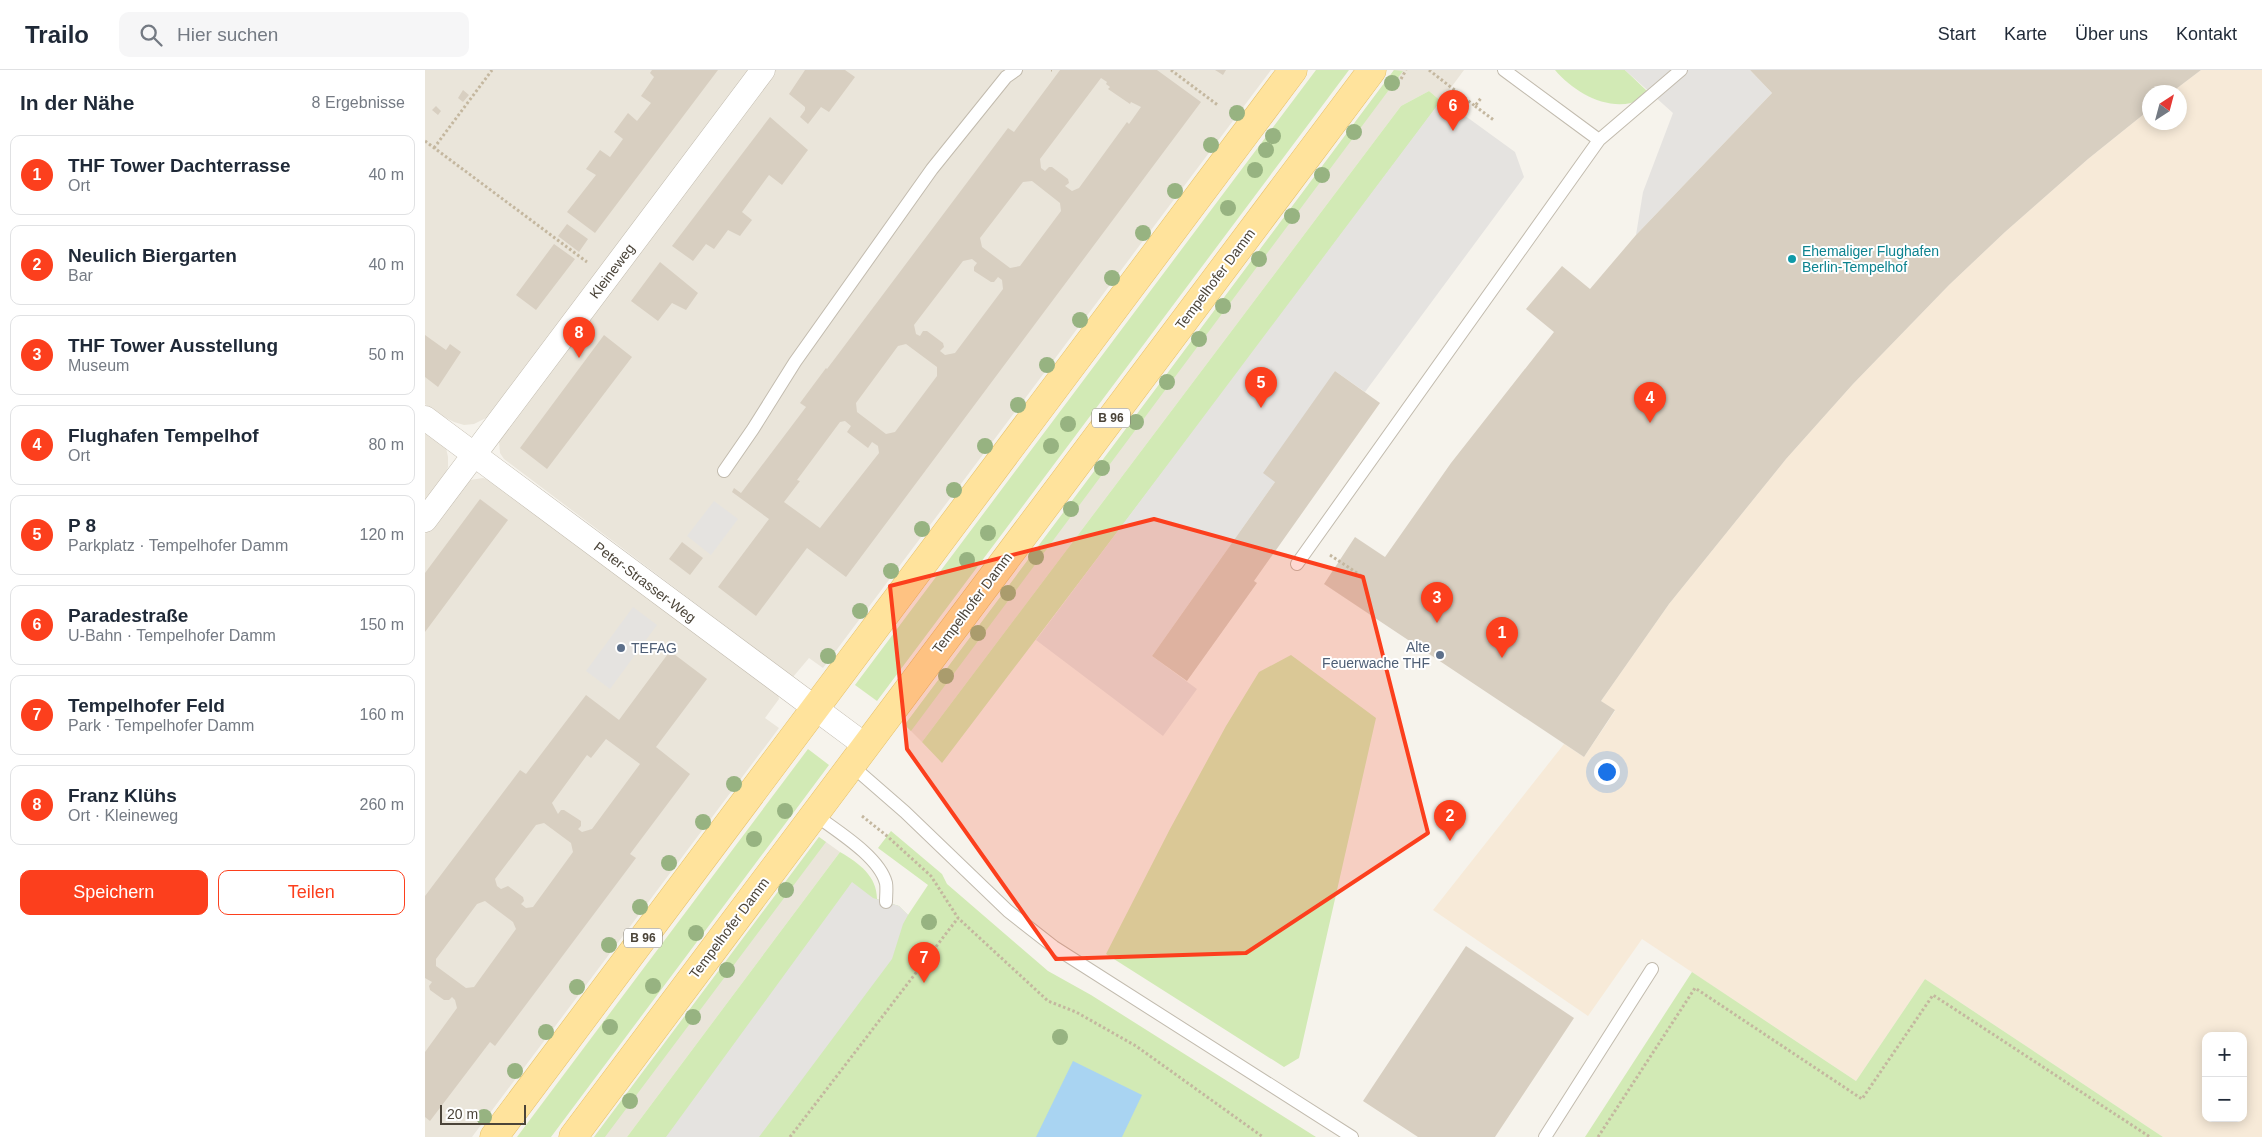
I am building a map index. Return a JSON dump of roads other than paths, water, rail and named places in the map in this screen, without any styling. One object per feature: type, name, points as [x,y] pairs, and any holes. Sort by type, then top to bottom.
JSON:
[{"type":"main road","name":"B 96","points":[[494,1137],[1293,70]]},
{"type":"main road","name":"Tempelhofer Damm","points":[[573,1137],[1372,70]]},
{"type":"street","name":"Kleineweg","points":[[425,520],[763,70]]},
{"type":"street","name":"Peter-Strasser-Weg","points":[[425,418],[815,708],[858,756]]},
{"type":"lane","points":[[724,471],[795,362],[932,169],[1006,77],[1016,70]]},
{"type":"lane","points":[[1504,70],[1599,140]]},
{"type":"lane","points":[[1297,564],[1599,140],[1681,70]]},
{"type":"lane","points":[[858,756],[905,812],[1009,911],[1054,947],[1352,1137]]},
{"type":"lane","points":[[814,814],[871,859],[881,871],[886,884],[886,902]]},
{"type":"lane","points":[[1545,1137],[1651,969]]},
{"type":"water","points":[[1073,1061],[1142,1095],[1122,1137],[1036,1137]]},
{"type":"place","name":"Paradestraße","points":[[1453,131]]},
{"type":"place","name":"Ehemaliger Flughafen Berlin-Tempelhof","points":[[1792,259]]},
{"type":"place","name":"Franz Klühs","points":[[579,358]]},
{"type":"place","name":"P 8","points":[[1261,408]]},
{"type":"place","name":"Flughafen Tempelhof","points":[[1650,423]]},
{"type":"place","name":"THF Tower Ausstellung","points":[[1437,623]]},
{"type":"place","name":"TEFAG","points":[[621,648]]},
{"type":"place","name":"Alte Feuerwache THF","points":[[1440,655]]},
{"type":"place","name":"THF Tower Dachterrasse","points":[[1502,658]]},
{"type":"place","name":"Neulich Biergarten","points":[[1450,841]]},
{"type":"place","name":"Tempelhofer Feld","points":[[924,983]]}]
